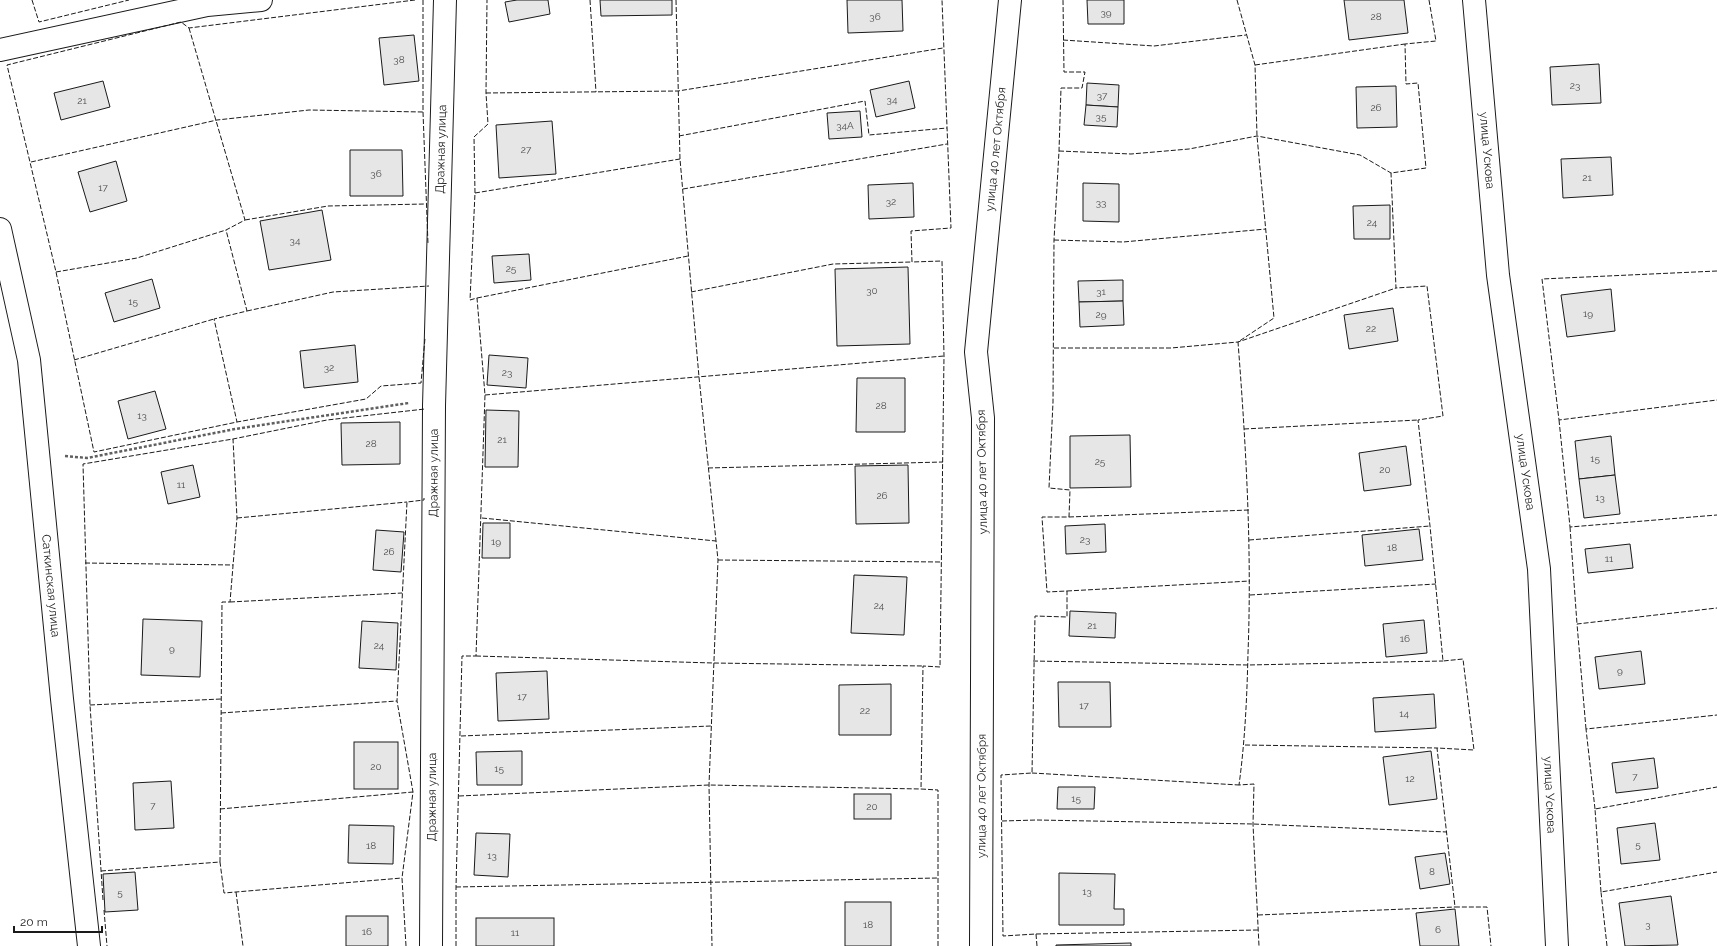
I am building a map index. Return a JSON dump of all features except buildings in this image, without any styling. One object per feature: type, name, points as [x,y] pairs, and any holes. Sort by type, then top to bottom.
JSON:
[{"type":"street","points":[[0,50],[207,5],[261,0]]},
{"type":"street","name":"Дражная улица","points":[[431,946],[434,399],[445,0]]},
{"type":"street","name":"улица 40 лет Октября","points":[[981,946],[983,418],[976,352],[1010,0]]},
{"type":"street","name":"улица Ускова","points":[[1474,0],[1498,274],[1539,570],[1557,946]]},
{"type":"street","name":"Саткинская улица","points":[[0,228],[29,360],[62,699],[89,946]]},
{"type":"path","points":[[38,453],[87,458],[235,429],[434,399]]},
{"type":"fence","points":[[32,0],[39,22],[129,0]]},
{"type":"fence","points":[[415,0],[189,28],[181,22],[7,65],[56,272],[94,452],[237,422],[366,399],[381,386],[421,383],[425,338]]},
{"type":"fence","points":[[423,0],[423,112],[428,244]]},
{"type":"fence","points":[[456,946],[456,887],[462,656],[476,656],[485,395],[477,298],[470,300],[475,193],[474,137],[488,124],[486,93],[487,0]]},
{"type":"fence","points":[[590,0],[596,92]]},
{"type":"fence","points":[[676,0],[680,159],[699,377],[718,560],[709,785],[712,946]]},
{"type":"fence","points":[[938,946],[938,790],[921,789],[923,666],[940,667],[944,356],[942,261],[912,262],[911,231],[951,228],[942,0]]},
{"type":"fence","points":[[1037,946],[1036,934],[1003,936],[1001,775],[1032,773],[1035,616],[1067,617],[1067,591],[1047,592],[1042,517],[1069,517],[1070,490],[1049,488],[1053,402],[1054,240],[1061,88],[1082,88],[1085,72],[1064,72],[1063,0]]},
{"type":"fence","points":[[1237,0],[1255,65],[1257,136],[1274,318],[1238,342],[1244,420],[1249,536],[1249,614],[1246,702],[1243,752],[1239,785],[1254,784],[1253,824],[1259,946]]},
{"type":"fence","points":[[1429,0],[1436,41],[1405,44],[1406,84],[1418,83],[1426,168],[1391,173],[1396,288],[1427,286],[1443,416],[1418,420],[1443,661],[1463,659],[1474,750],[1437,748],[1455,907],[1487,907],[1491,946]]},
{"type":"fence","points":[[189,28],[245,220],[226,230],[247,311],[214,319],[237,422]]},
{"type":"fence","points":[[1063,40],[1154,46],[1246,35]]},
{"type":"fence","points":[[1255,65],[1405,44]]},
{"type":"fence","points":[[486,93],[678,91],[943,48]]},
{"type":"fence","points":[[679,136],[865,101],[869,135],[947,128]]},
{"type":"fence","points":[[31,162],[217,120],[309,110],[423,112]]},
{"type":"fence","points":[[1059,151],[1131,154],[1189,149],[1257,136],[1360,155],[1391,173]]},
{"type":"fence","points":[[683,189],[947,144]]},
{"type":"fence","points":[[475,193],[680,159]]},
{"type":"fence","points":[[245,220],[328,206],[425,204]]},
{"type":"fence","points":[[1054,240],[1123,242],[1266,229]]},
{"type":"fence","points":[[56,272],[137,258],[226,230]]},
{"type":"fence","points":[[477,298],[688,256]]},
{"type":"fence","points":[[691,292],[833,264],[912,262]]},
{"type":"fence","points":[[1717,271],[1542,279],[1559,420],[1717,400]]},
{"type":"fence","points":[[247,311],[333,292],[429,286]]},
{"type":"fence","points":[[1054,348],[1171,348],[1238,342],[1396,288]]},
{"type":"fence","points":[[74,360],[214,319]]},
{"type":"fence","points":[[485,395],[944,356]]},
{"type":"fence","points":[[103,900],[90,705],[83,464],[233,439],[327,420],[425,409]]},
{"type":"fence","points":[[1244,429],[1418,420]]},
{"type":"fence","points":[[1559,420],[1570,527],[1717,515]]},
{"type":"fence","points":[[220,862],[222,602],[230,602],[237,518],[233,439]]},
{"type":"fence","points":[[708,468],[943,462]]},
{"type":"fence","points":[[406,946],[402,878],[413,792],[397,701],[407,502],[424,500],[424,498]]},
{"type":"fence","points":[[237,518],[407,502]]},
{"type":"fence","points":[[1069,517],[1249,510]]},
{"type":"fence","points":[[482,518],[716,541]]},
{"type":"fence","points":[[1249,540],[1430,526]]},
{"type":"fence","points":[[1570,527],[1577,624]]},
{"type":"fence","points":[[718,560],[941,562]]},
{"type":"fence","points":[[85,563],[233,565]]},
{"type":"fence","points":[[1067,591],[1250,581]]},
{"type":"fence","points":[[1250,595],[1436,584]]},
{"type":"fence","points":[[230,602],[402,593]]},
{"type":"fence","points":[[1586,729],[1577,624],[1717,608]]},
{"type":"fence","points":[[476,656],[713,663],[923,666]]},
{"type":"fence","points":[[1033,661],[1248,665],[1443,661]]},
{"type":"fence","points":[[90,705],[221,699]]},
{"type":"fence","points":[[221,713],[397,701]]},
{"type":"fence","points":[[1595,809],[1586,729],[1717,715]]},
{"type":"fence","points":[[461,736],[711,726]]},
{"type":"fence","points":[[1245,745],[1437,748]]},
{"type":"fence","points":[[1032,773],[1239,785]]},
{"type":"fence","points":[[459,796],[709,785],[921,789]]},
{"type":"fence","points":[[1601,892],[1595,809],[1717,787]]},
{"type":"fence","points":[[220,809],[413,792]]},
{"type":"fence","points":[[1002,821],[1037,820],[1253,824],[1447,832]]},
{"type":"fence","points":[[101,871],[220,862],[224,893],[402,878]]},
{"type":"fence","points":[[1607,946],[1601,892],[1717,872]]},
{"type":"fence","points":[[456,887],[938,878]]},
{"type":"fence","points":[[236,892],[243,946]]},
{"type":"fence","points":[[1258,915],[1455,907]]},
{"type":"fence","points":[[104,910],[107,946]]},
{"type":"fence","points":[[1036,934],[1258,930]]}]
